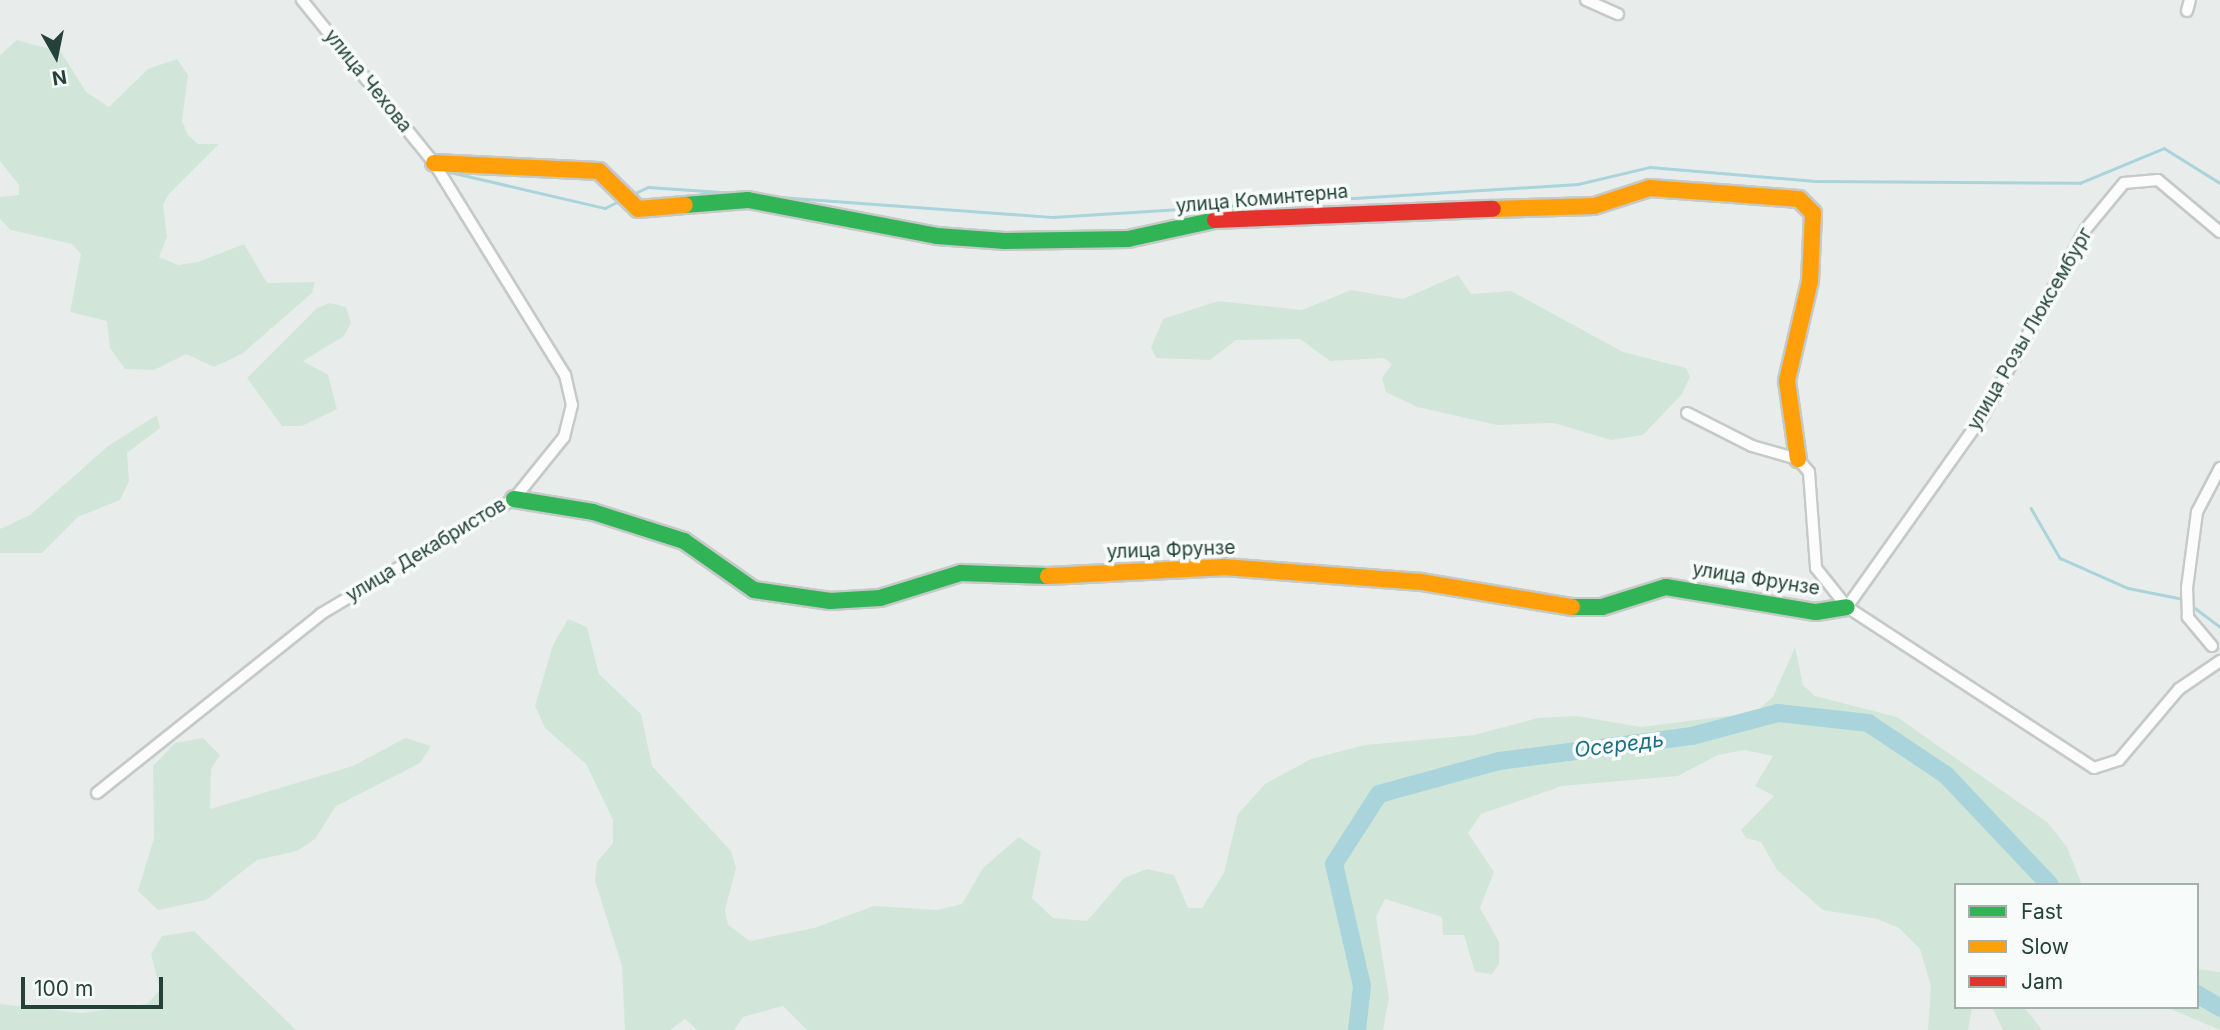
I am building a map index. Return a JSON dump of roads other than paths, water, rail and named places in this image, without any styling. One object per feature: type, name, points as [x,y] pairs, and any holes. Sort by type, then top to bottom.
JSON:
[{"type":"street","name":"улица Чехова","points":[[302,0],[434,163]]},
{"type":"street","points":[[1586,0],[1618,14]]},
{"type":"street","name":"улица Коминтерна","points":[[434,163],[599,171],[638,209],[748,200],[937,236],[1043,241],[1128,239],[1190,222],[1328,213],[1594,206],[1650,188],[1799,199],[1813,213],[1810,281],[1787,382],[1798,459]]},
{"type":"street","name":"улица Декабристов","points":[[97,793],[321,614],[514,499],[564,437],[572,405],[565,374],[434,163]]},
{"type":"street","name":"улица Розы Люксембург","points":[[1847,607],[1984,414],[2085,230],[2124,183],[2158,180],[2220,232]]},
{"type":"street","points":[[1687,414],[1798,459],[1813,486],[1816,568],[1847,607],[2094,768],[2119,760],[2179,690],[2220,661]]},
{"type":"street","points":[[2212,646],[2188,617],[2187,588],[2197,512],[2220,467]]},
{"type":"street","name":"улица Фрунзе","points":[[514,499],[593,512],[684,541],[754,590],[831,601],[880,597],[961,573],[1040,576],[1223,567],[1422,582],[1572,607],[1602,607],[1666,587],[1816,612],[1847,607]]},
{"type":"waterway","points":[[766,196],[1053,217],[1578,184],[1650,167],[1815,181],[2080,183],[2164,148],[2220,183]]},
{"type":"waterway","points":[[450,172],[605,208],[619,201]]},
{"type":"waterway","points":[[631,195],[648,187],[735,193]]},
{"type":"waterway","points":[[2031,508],[2060,558],[2128,588],[2183,599]]},
{"type":"waterway","points":[[2191,605],[2220,627]]},
{"type":"waterway","name":"Осередь","points":[[1357,1030],[1362,986],[1334,864],[1379,794],[1499,761],[1692,736],[1778,713],[1868,723],[1946,775],[2048,883]]},
{"type":"waterway","name":"Осередь","points":[[2199,995],[2220,1008]]}]
